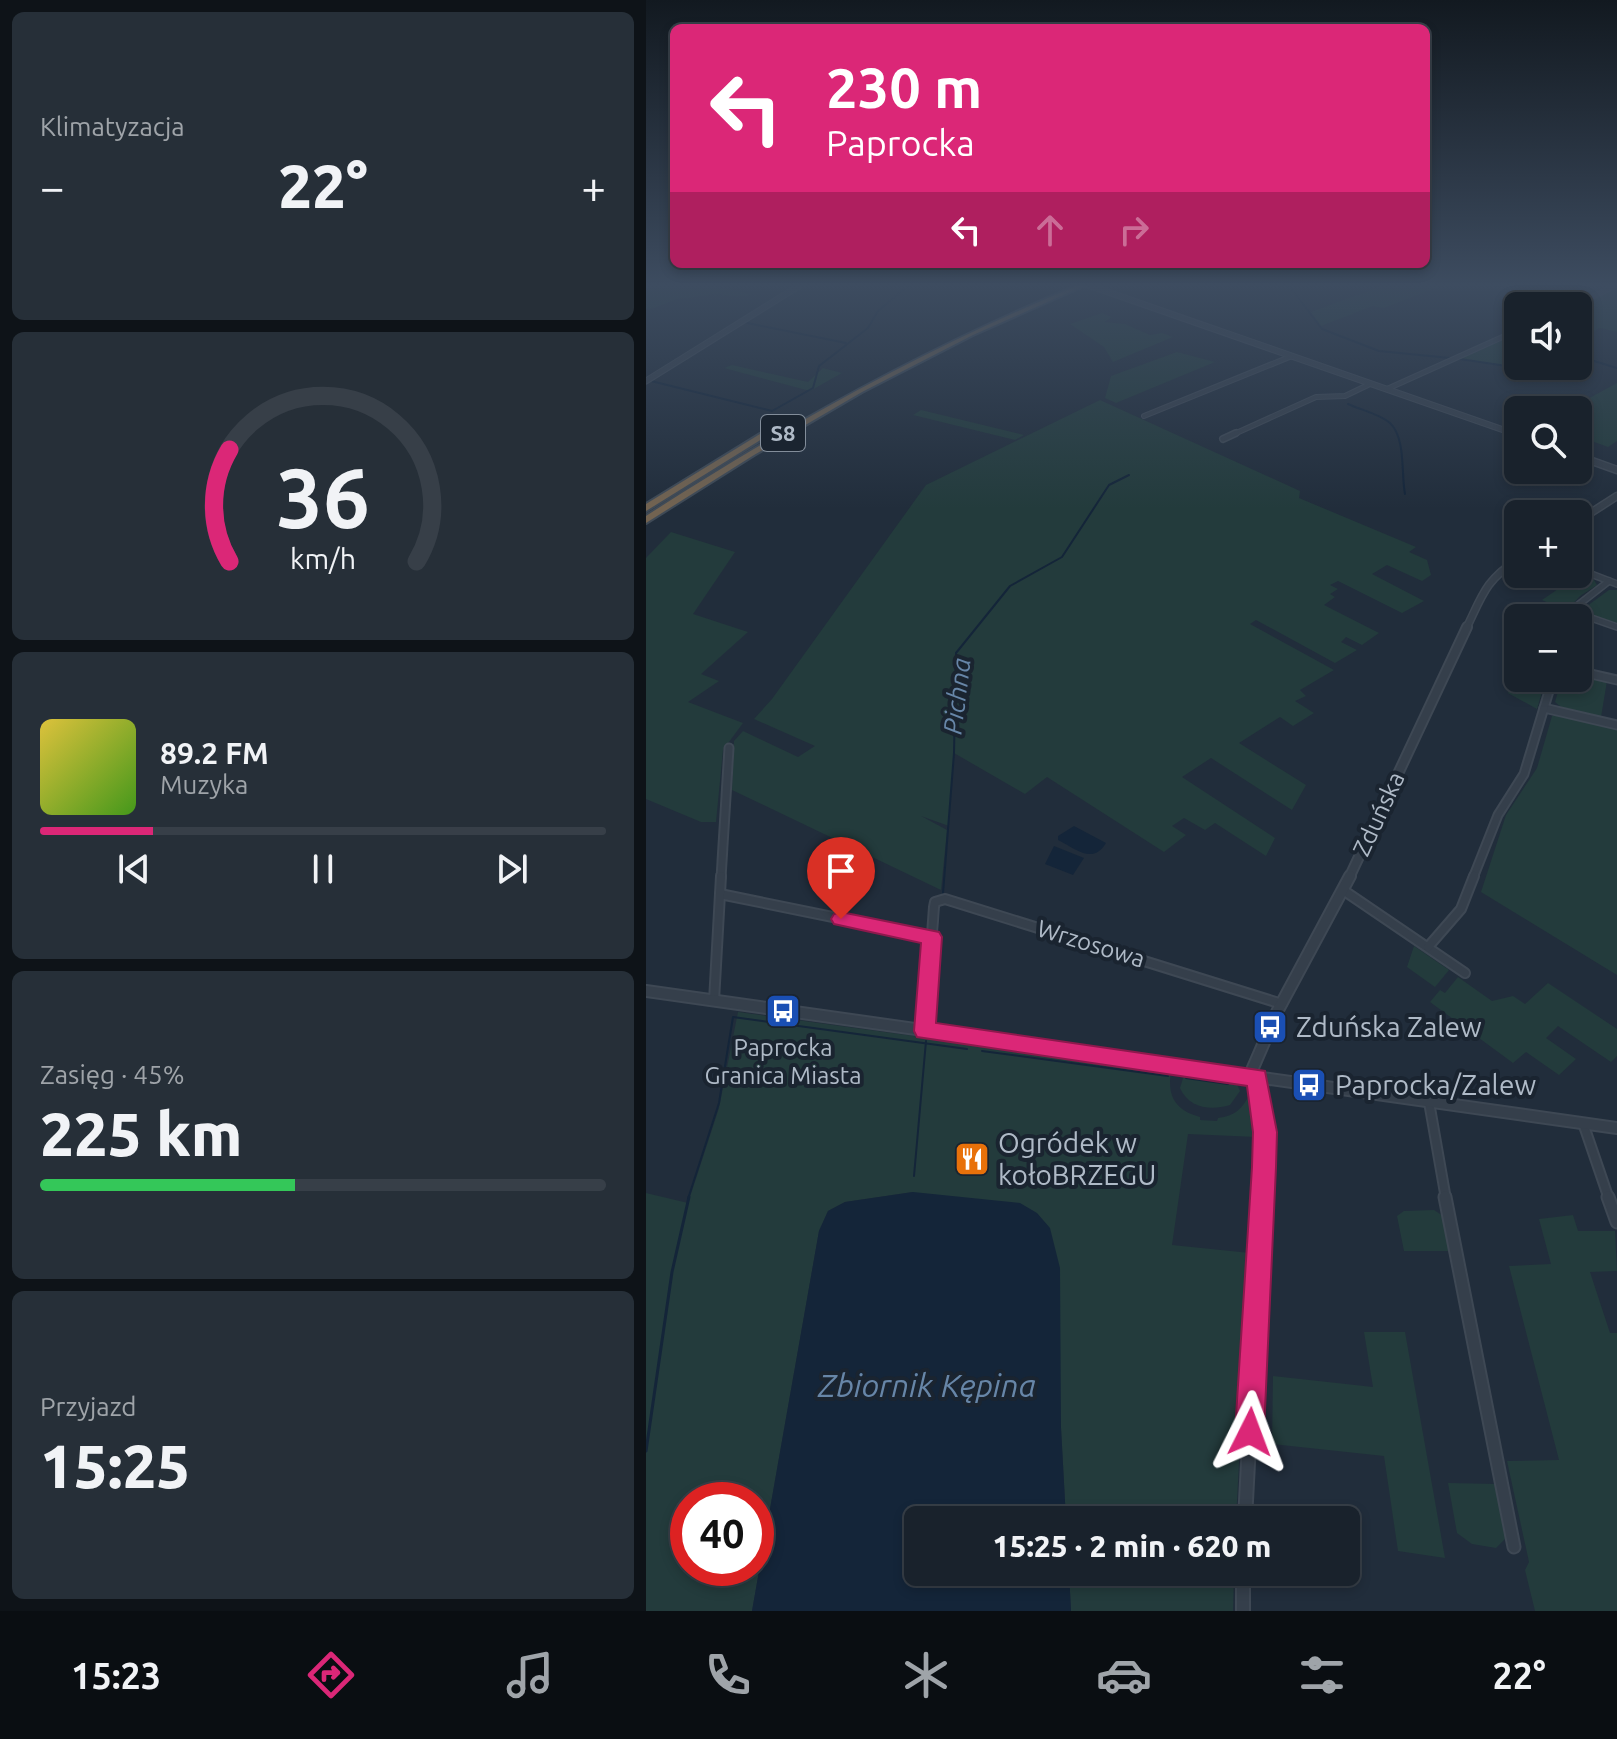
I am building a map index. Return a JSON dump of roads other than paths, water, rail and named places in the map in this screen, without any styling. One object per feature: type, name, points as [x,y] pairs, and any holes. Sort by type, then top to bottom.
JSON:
[{"type":"highway","name":"S8","points":[[646,508],[762,436],[905,359]]},
{"type":"highway","name":"S8","points":[[646,520],[755,450],[837,402],[920,359]]},
{"type":"street","points":[[646,381],[677,359]]},
{"type":"street","points":[[1144,416],[1284,359]]},
{"type":"street","points":[[1301,359],[1504,430]]},
{"type":"street","points":[[1387,389],[1453,359]]},
{"type":"street","points":[[1223,439],[1316,397],[1345,396],[1370,384]]},
{"type":"street","points":[[1592,461],[1617,470]]},
{"type":"street","points":[[1592,512],[1617,496]]},
{"type":"street","name":"Zduńska","points":[[1253,1078],[1282,1004],[1343,890],[1487,584],[1504,569]]},
{"type":"street","points":[[1592,574],[1617,584]]},
{"type":"street","points":[[1582,604],[1609,581]]},
{"type":"street","points":[[1592,620],[1617,627]]},
{"type":"street","points":[[1592,674],[1617,680]]},
{"type":"street","points":[[1428,947],[1461,909],[1503,805],[1524,774],[1549,692]]},
{"type":"street","points":[[1544,708],[1617,725]]},
{"type":"street","points":[[714,1001],[729,748]]},
{"type":"street","points":[[1343,890],[1465,973]]},
{"type":"street","points":[[720,894],[931,937]]},
{"type":"street","name":"Wrzosowa","points":[[925,1031],[935,902],[951,900],[1282,1004]]},
{"type":"street","points":[[646,991],[1617,1128]]},
{"type":"street","points":[[1246,1506],[1265,1132],[1253,1078]]},
{"type":"street","points":[[1429,1102],[1454,1248],[1514,1547]]},
{"type":"street","points":[[1583,1123],[1617,1222]]},
{"type":"street","points":[[1243,1586],[1243,1611]]},
{"type":"water","points":[[1074,826],[1106,843],[1101,850],[1090,854],[1058,840],[1058,836]]},
{"type":"water","points":[[1054,846],[1084,858],[1073,875],[1045,864]]},
{"type":"water","name":"Zbiornik Kępina","points":[[913,1192],[1020,1203],[1037,1213],[1050,1228],[1060,1268],[1061,1428],[1065,1506],[904,1506],[904,1586],[1070,1586],[1071,1611],[752,1611],[756,1586],[774,1586],[774,1486],[819,1231],[828,1211],[845,1202]]},
{"type":"waterway","points":[[651,381],[772,411],[813,388],[819,366],[828,359]]},
{"type":"waterway","points":[[1461,359],[1504,366]]},
{"type":"waterway","points":[[1592,360],[1617,368]]},
{"type":"waterway","points":[[1348,404],[1381,417],[1395,430],[1401,447],[1405,494]]},
{"type":"waterway","name":"Pichna","points":[[943,893],[954,753],[956,653],[1010,586],[1062,557],[1109,485],[1129,475]]},
{"type":"waterway","name":"Pichna","points":[[933,1021],[939,904]]},
{"type":"waterway","points":[[688,1199],[719,1103],[733,1017],[926,1043]]},
{"type":"waterway","points":[[914,1176],[926,1043]]},
{"type":"waterway","points":[[926,1043],[967,1049]]},
{"type":"waterway","points":[[982,1051],[1168,1076]]},
{"type":"waterway","points":[[1186,1078],[1228,1084]]},
{"type":"waterway","points":[[646,1451],[672,1272],[689,1197]]},
{"type":"place","name":"Paprocka Granica Miasta","points":[[783,1011]]},
{"type":"place","name":"Zduńska Zalew","points":[[1270,1027]]},
{"type":"place","name":"Paprocka/Zalew","points":[[1309,1085]]},
{"type":"place","name":"Ogródek w kołoBRZEGU","points":[[972,1159]]}]
